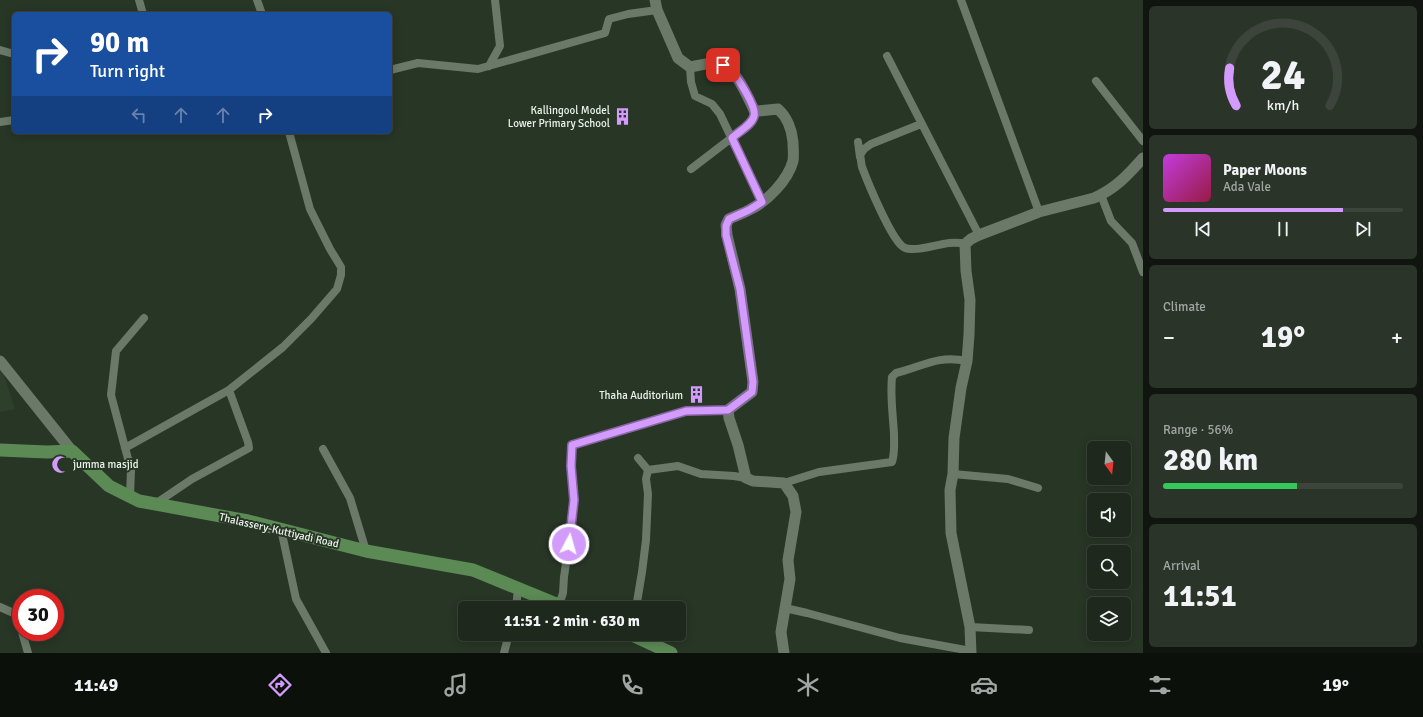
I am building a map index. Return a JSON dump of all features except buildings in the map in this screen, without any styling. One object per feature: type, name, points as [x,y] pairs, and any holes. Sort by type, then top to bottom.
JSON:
[{"type":"main road","points":[[656,5],[678,58],[690,67],[715,63],[729,68],[745,92],[754,110],[778,109],[784,114],[790,126],[793,140],[793,159],[789,173],[782,183],[762,202],[729,219],[726,226],[726,235],[740,289],[753,382],[752,392],[728,410],[728,418],[738,445],[746,478],[754,482],[784,483],[790,489],[793,496],[796,512],[788,560],[790,579],[781,632],[784,653]]},
{"type":"main road","points":[[971,652],[970,626],[951,533],[950,490],[953,474],[954,438],[967,361],[969,335],[970,300],[966,271],[965,244],[979,235],[1039,212],[1101,195],[1118,184],[1143,158]]},
{"type":"main road","points":[[0,361],[72,451]]},
{"type":"main road","points":[[0,450],[47,452],[72,451]]},
{"type":"main road","name":"Thalassery-Kuttiyadi Road","points":[[72,451],[109,486],[139,501],[248,521],[366,551],[473,570],[547,601]]},
{"type":"main road","points":[[645,641],[671,653]]},
{"type":"street","points":[[139,0],[142,12]]},
{"type":"street","points":[[257,0],[261,12]]},
{"type":"street","points":[[489,66],[500,46],[495,0]]},
{"type":"street","points":[[961,0],[1039,212]]},
{"type":"street","points":[[392,70],[418,63],[478,69],[605,33],[609,19],[656,5]]},
{"type":"street","points":[[0,50],[12,53]]},
{"type":"street","points":[[887,56],[979,235]]},
{"type":"street","points":[[690,67],[691,82],[695,96],[712,104],[720,114],[762,202]]},
{"type":"street","points":[[1096,82],[1143,141]]},
{"type":"street","points":[[691,169],[751,123],[754,116],[754,110]]},
{"type":"street","points":[[0,122],[12,120]]},
{"type":"street","points":[[921,124],[871,144],[864,149],[860,155],[862,166],[876,200],[895,238],[903,247],[918,249],[959,242],[965,244]]},
{"type":"street","points":[[125,448],[229,390],[283,347],[311,319],[337,289],[341,275],[341,267],[330,249],[310,209],[290,134]]},
{"type":"street","points":[[858,142],[861,161]]},
{"type":"street","points":[[1101,195],[1111,221],[1132,243],[1143,272]]},
{"type":"street","points":[[130,496],[131,470],[111,395],[116,351],[144,318]]},
{"type":"street","points":[[784,483],[819,472],[892,462],[894,456],[891,392],[892,377],[896,373],[944,359],[967,361]]},
{"type":"street","points":[[155,504],[192,479],[249,448],[229,390]]},
{"type":"street","points":[[562,601],[574,500],[571,466],[572,445],[686,411],[728,410]]},
{"type":"street","points":[[323,449],[350,498],[366,551]]},
{"type":"street","points":[[638,458],[648,470]]},
{"type":"street","points":[[648,470],[678,466],[701,474],[746,478]]},
{"type":"street","points":[[637,601],[646,535],[648,494],[646,479],[648,470]]},
{"type":"street","points":[[953,474],[1008,479],[1038,488]]},
{"type":"street","points":[[281,529],[296,599],[326,653]]},
{"type":"street","points":[[517,601],[518,589]]},
{"type":"street","points":[[0,607],[12,612]]},
{"type":"street","points":[[785,608],[900,638],[971,652]]},
{"type":"street","points":[[970,626],[1029,630]]},
{"type":"street","points":[[25,641],[28,653]]},
{"type":"street","points":[[504,653],[507,641]]},
{"type":"shaded area","points":[[2,369],[15,409],[0,412],[0,370]]},
{"type":"place","name":"Kallingool Model Lower Primary School","points":[[623,116]]},
{"type":"place","name":"Thaha Auditorium","points":[[696,395]]},
{"type":"place","name":"jumma masjid","points":[[60,464]]},
{"type":"route","points":[[569,544],[574,500],[571,466],[572,445],[686,411],[728,410],[752,392],[753,382],[740,289],[736,268],[726,235],[726,222],[762,202],[732,138],[751,123],[754,116],[754,110],[738,80],[729,68],[723,65]]}]
